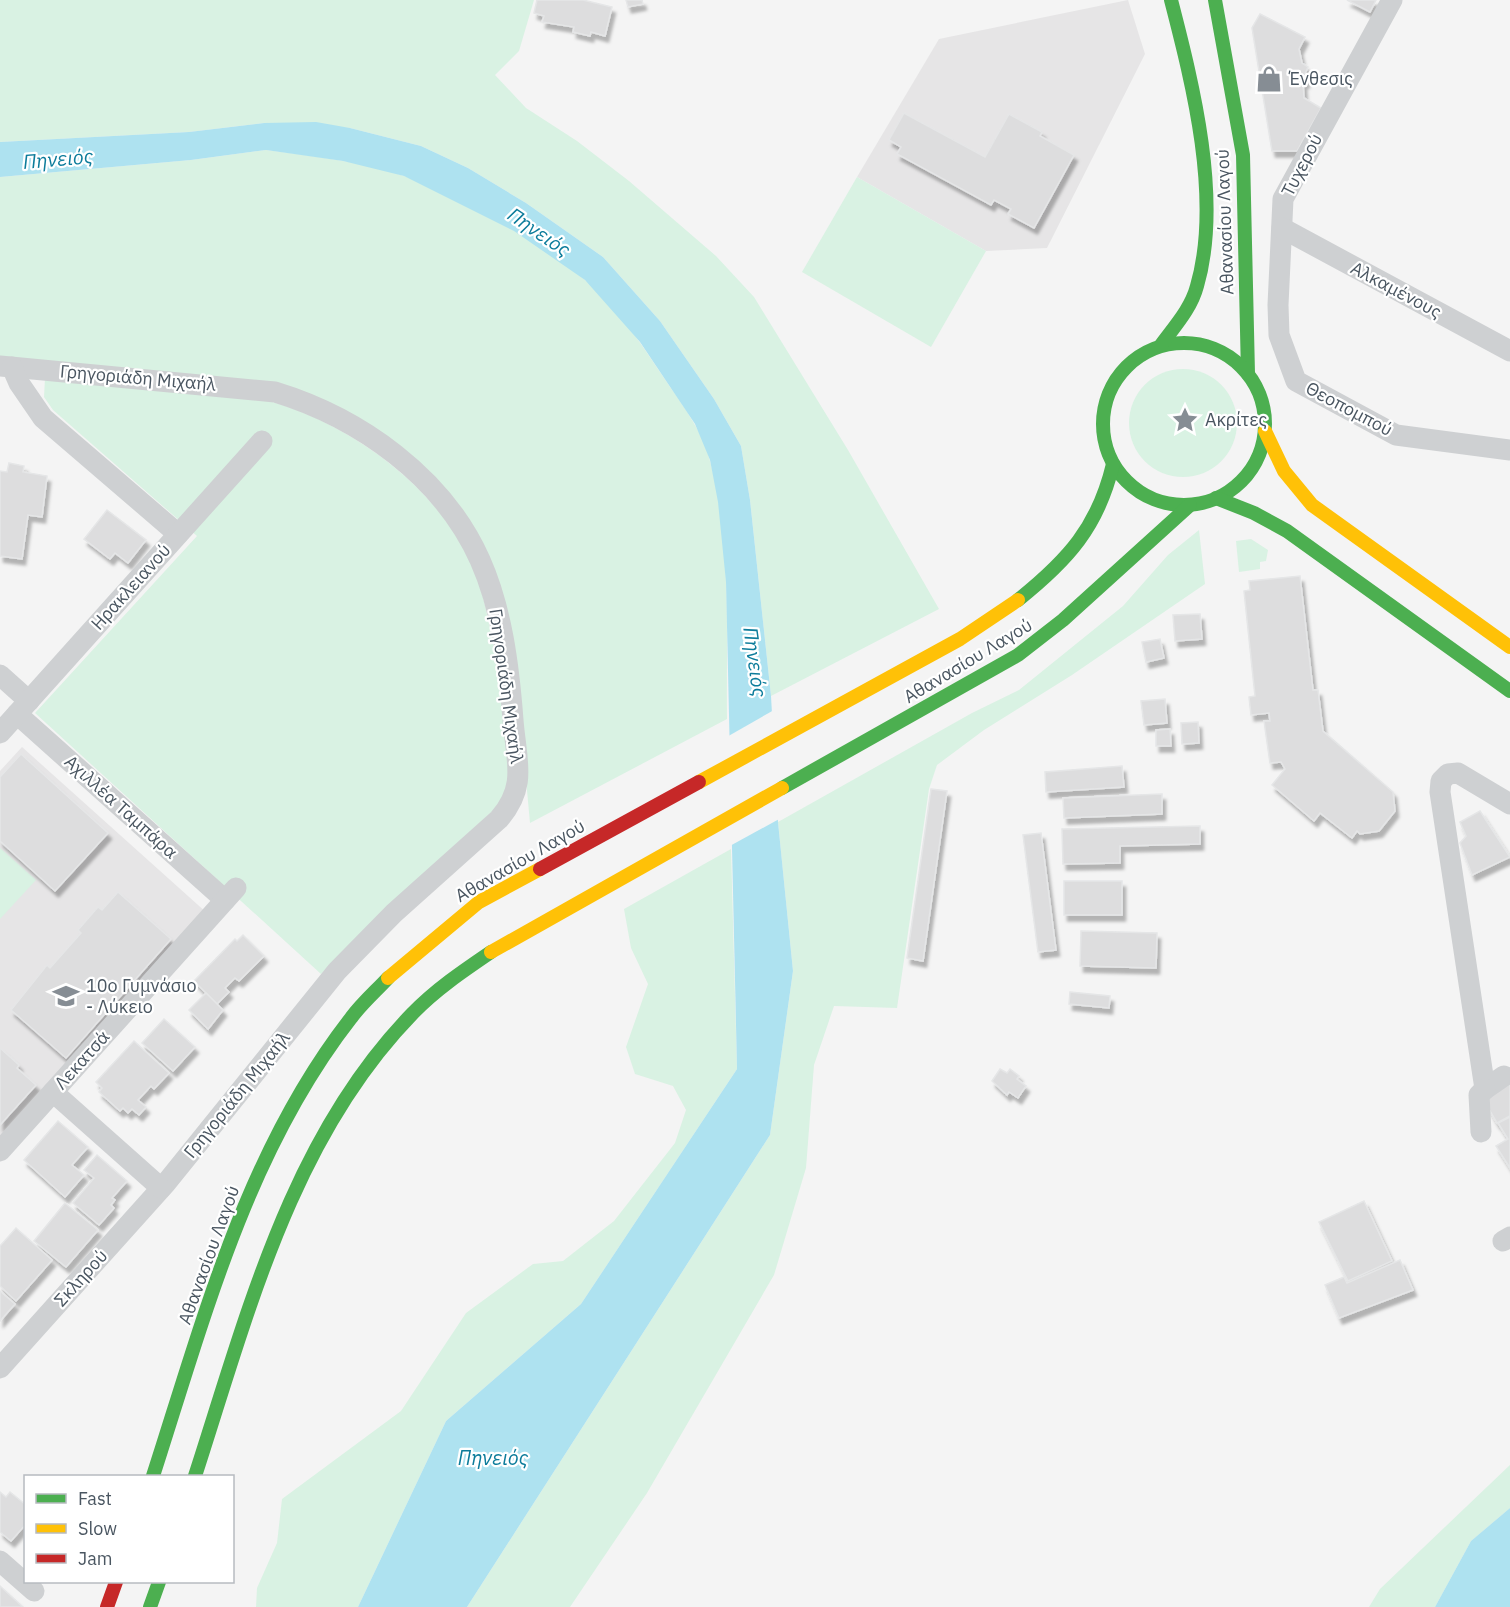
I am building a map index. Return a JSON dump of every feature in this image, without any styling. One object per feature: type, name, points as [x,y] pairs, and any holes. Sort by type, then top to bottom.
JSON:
[{"type":"main road","name":"Αθανασίου Λαγού","points":[[1161,345],[1184,314],[1198,284],[1206,225],[1196,120],[1172,0]]},
{"type":"main road","name":"Αθανασίου Λαγού","points":[[1215,0],[1243,155],[1248,374]]},
{"type":"main road","points":[[1265,431],[1263,444],[1251,470],[1232,490],[1216,498],[1190,504],[1164,502],[1135,489],[1113,464],[1102,429],[1108,392],[1130,362],[1161,345],[1195,343],[1227,354],[1248,374],[1262,401],[1265,431],[1270,446],[1293,484],[1312,505],[1510,647]]},
{"type":"main road","name":"Αθανασίου Λαγού","points":[[153,1475],[231,1242],[256,1176],[290,1109],[351,1017],[396,970],[479,902],[960,639],[1014,602],[1073,549],[1097,514],[1113,464]]},
{"type":"main road","points":[[1216,498],[1253,511],[1289,531],[1446,648],[1510,691]]},
{"type":"main road","name":"Αθανασίου Λαγού","points":[[195,1475],[269,1254],[293,1193],[324,1131],[364,1071],[410,1016],[457,975],[503,944],[977,680],[1060,624],[1190,504]]},
{"type":"main road","points":[[107,1607],[115,1583]]},
{"type":"main road","points":[[150,1607],[158,1583]]},
{"type":"street","name":"Τυχερού","points":[[1296,381],[1279,335],[1283,199],[1392,0]]},
{"type":"street","name":"Αλκαμένους","points":[[1282,228],[1510,351]]},
{"type":"street","points":[[6,367],[43,418],[178,534]]},
{"type":"street","name":"Γρηγοριάδη Μιχαήλ","points":[[6,367],[251,388],[311,403],[342,419],[368,434],[404,463],[455,517],[480,560],[500,624],[512,710],[518,788],[513,804],[475,843],[394,913],[337,971],[161,1188]]},
{"type":"street","name":"Θεοπομπού","points":[[1296,381],[1396,435],[1510,450]]},
{"type":"street","name":"Ηρακλειανού","points":[[0,733],[262,441]]},
{"type":"street","name":"Αχιλλέα Ταμπάρα","points":[[0,675],[23,707],[230,894]]},
{"type":"street","points":[[1485,1089],[1440,792],[1441,781],[1448,774],[1458,773],[1510,804]]},
{"type":"street","name":"Λεκατσά","points":[[0,1151],[230,894]]},
{"type":"street","points":[[1481,1132],[1479,1095],[1504,1076]]},
{"type":"street","points":[[53,1092],[161,1188]]},
{"type":"street","name":"Σκληρού","points":[[0,1368],[161,1188]]},
{"type":"street","points":[[3,1569],[34,1592]]},
{"type":"shaded area","points":[[1128,0],[1145,54],[1047,248],[986,251],[857,177],[939,39]]},
{"type":"shaded area","name":"10ο Γυμνάσιο - Λύκειο","points":[[22,747],[208,914],[0,1143],[0,771]]},
{"type":"green space","points":[[0,0],[534,0],[519,51],[495,75],[526,108],[577,141],[629,181],[716,256],[754,297],[848,450],[939,609],[771,696],[750,500],[741,446],[714,399],[660,321],[603,257],[526,203],[468,168],[421,146],[350,128],[264,123],[189,132],[0,142]]},
{"type":"green space","points":[[266,150],[370,166],[426,184],[474,207],[546,251],[585,280],[617,312],[690,416],[702,438],[710,461],[722,524],[725,557],[727,719],[530,823],[522,736],[477,536],[341,408],[0,359],[0,177],[191,160]]},
{"type":"green space","points":[[857,177],[986,251],[931,347],[802,272]]},
{"type":"green space","points":[[1183,369],[1204,373],[1221,385],[1233,402],[1237,423],[1233,444],[1221,461],[1204,473],[1183,477],[1162,473],[1145,461],[1133,444],[1129,423],[1133,402],[1145,385],[1162,373]]},
{"type":"green space","points":[[45,378],[257,398],[318,419],[377,454],[404,476],[428,499],[449,525],[466,552],[480,585],[486,608],[504,701],[510,762],[505,800],[402,893],[321,974],[35,713],[197,536],[53,410],[44,397]]},
{"type":"green space","points":[[1199,530],[1205,584],[1072,675],[984,730],[937,765],[929,789],[897,1008],[834,1006],[814,1065],[806,1168],[774,1275],[647,1493],[570,1607],[467,1607],[770,1135],[793,971],[778,822],[972,713],[1019,690],[1123,606],[1168,555]]},
{"type":"green space","points":[[1251,539],[1268,550],[1266,561],[1260,562],[1260,569],[1239,572],[1236,541]]},
{"type":"green space","points":[[0,848],[36,880],[0,919]]},
{"type":"green space","points":[[731,849],[737,1069],[581,1304],[446,1421],[358,1607],[256,1607],[257,1588],[277,1543],[282,1499],[401,1411],[466,1313],[533,1264],[563,1261],[614,1221],[675,1143],[686,1110],[673,1086],[635,1074],[626,1047],[648,984],[631,948],[624,909]]},
{"type":"green space","points":[[1510,1465],[1510,1508],[1471,1541],[1435,1607],[1369,1607],[1380,1589]]},
{"type":"water","name":"Πηνειός","points":[[316,122],[421,146],[468,168],[526,203],[603,257],[660,321],[714,399],[741,446],[750,500],[771,696],[778,822],[793,971],[770,1135],[467,1607],[358,1607],[446,1421],[581,1304],[737,1069],[726,582],[718,502],[710,460],[695,424],[640,342],[585,280],[514,231],[404,176],[343,161],[266,150],[191,160],[0,177],[0,142],[189,132],[264,123]]},
{"type":"water","points":[[1510,1508],[1510,1607],[1435,1607],[1471,1541]]},
{"type":"pier","points":[[774,710],[781,818],[728,847],[725,738]]},
{"type":"building","points":[[537,0],[583,0],[612,7],[605,36],[591,32],[590,36],[573,32],[574,27],[542,22],[544,16],[534,13]]},
{"type":"building","points":[[626,0],[642,0],[643,4],[628,7]]},
{"type":"building","points":[[1347,0],[1376,0],[1370,12]]},
{"type":"building","points":[[1260,14],[1305,37],[1299,49],[1302,63],[1308,67],[1305,74],[1306,82],[1303,82],[1304,98],[1321,108],[1297,151],[1272,151],[1252,28]]},
{"type":"building","points":[[904,113],[985,157],[1009,114],[1042,132],[1040,136],[1074,155],[1034,228],[1008,214],[1011,209],[994,200],[991,205],[897,154],[901,147],[889,140]]},
{"type":"building","points":[[9,463],[24,466],[23,472],[47,476],[42,517],[28,515],[22,559],[0,556],[0,471],[7,472]]},
{"type":"building","points":[[107,510],[146,540],[128,563],[115,553],[110,559],[84,539]]},
{"type":"building","points":[[1300,576],[1313,690],[1318,690],[1323,731],[1393,792],[1395,811],[1379,831],[1360,834],[1357,831],[1352,838],[1320,813],[1314,821],[1272,785],[1285,769],[1281,762],[1270,763],[1264,721],[1270,721],[1269,713],[1251,715],[1249,697],[1255,696],[1244,591],[1250,590],[1249,581]]},
{"type":"building","points":[[1200,614],[1202,639],[1175,641],[1173,615]]},
{"type":"building","points":[[1160,639],[1164,658],[1146,662],[1142,642]]},
{"type":"building","points":[[1165,699],[1167,723],[1144,725],[1141,701]]},
{"type":"building","points":[[1198,722],[1199,743],[1182,744],[1181,723]]},
{"type":"building","points":[[1170,729],[1171,746],[1156,746],[1156,730]]},
{"type":"building","points":[[21,754],[108,833],[55,891],[0,841],[0,777]]},
{"type":"building","points":[[1122,766],[1124,787],[1046,792],[1045,772]]},
{"type":"building","points":[[931,789],[947,791],[923,961],[907,958]]},
{"type":"building","points":[[1162,794],[1162,814],[1064,818],[1063,798]]},
{"type":"building","points":[[1480,811],[1510,857],[1472,875],[1460,843],[1466,836],[1460,822]]},
{"type":"building","points":[[1200,826],[1200,844],[1120,846],[1120,863],[1063,864],[1062,829]]},
{"type":"building","points":[[1041,833],[1056,950],[1038,952],[1023,835]]},
{"type":"building","points":[[1064,881],[1122,881],[1122,915],[1064,915]]},
{"type":"building","points":[[118,892],[171,939],[66,1058],[11,1010],[47,965],[50,968],[81,933],[78,930],[98,907],[102,910]]},
{"type":"building","points":[[1081,931],[1157,933],[1156,968],[1080,966]]},
{"type":"building","points":[[243,935],[264,956],[239,981],[235,978],[225,988],[229,992],[217,1004],[194,981],[235,939],[237,941]]},
{"type":"building","points":[[1070,992],[1110,996],[1109,1008],[1069,1004]]},
{"type":"building","points":[[206,993],[223,1010],[208,1029],[189,1010]]},
{"type":"building","points":[[164,1019],[195,1047],[173,1071],[142,1043]]},
{"type":"building","points":[[134,1041],[169,1073],[154,1089],[151,1086],[138,1100],[146,1107],[139,1115],[132,1109],[128,1113],[123,1108],[120,1111],[99,1092],[102,1088],[96,1082]]},
{"type":"building","points":[[0,1048],[36,1085],[0,1125]]},
{"type":"building","points":[[1000,1069],[1007,1073],[1010,1069],[1026,1086],[1018,1098],[1009,1092],[1007,1095],[992,1081]]},
{"type":"building","points":[[1510,1084],[1510,1116],[1497,1123],[1483,1099]]},
{"type":"building","points":[[1510,1117],[1510,1168],[1496,1146],[1508,1139],[1498,1123]]},
{"type":"building","points":[[58,1121],[88,1147],[72,1165],[84,1175],[65,1197],[24,1160]]},
{"type":"building","points":[[97,1155],[127,1181],[112,1198],[115,1200],[111,1205],[114,1208],[99,1225],[73,1203],[94,1178],[84,1170]]},
{"type":"building","points":[[1364,1201],[1392,1261],[1348,1281],[1319,1222]]},
{"type":"building","points":[[65,1203],[98,1230],[66,1267],[34,1241]]},
{"type":"building","points":[[16,1228],[52,1260],[16,1301],[0,1286],[0,1246]]},
{"type":"building","points":[[1400,1260],[1413,1290],[1339,1318],[1325,1285],[1344,1277],[1347,1283]]},
{"type":"building","points":[[0,1291],[15,1304],[0,1321]]},
{"type":"building","points":[[0,1492],[6,1497],[10,1492],[24,1503],[24,1526],[11,1541],[0,1532]]},
{"type":"building","points":[[0,1586],[23,1607],[0,1607]]},
{"type":"traffic: fast","points":[[1161,345],[1182,317],[1197,286],[1204,253],[1207,217],[1202,143],[1188,68],[1171,0]]},
{"type":"traffic: fast","points":[[1215,0],[1243,155],[1248,374]]},
{"type":"traffic: fast","points":[[1184,343],[1200,344],[1215,349],[1229,356],[1241,367],[1252,379],[1259,393],[1264,408],[1265,424],[1264,440],[1259,455],[1252,469],[1241,481],[1229,492],[1215,499],[1200,504],[1184,505],[1168,504],[1153,499],[1139,492],[1127,481],[1116,469],[1109,455],[1104,440],[1103,424],[1104,408],[1109,393],[1116,379],[1127,367],[1139,356],[1153,349],[1168,344],[1184,343]]},
{"type":"traffic: fast","points":[[1018,600],[1052,571],[1079,541],[1099,506],[1113,464]]},
{"type":"traffic: fast","points":[[1216,498],[1254,513],[1287,531],[1510,691]]},
{"type":"traffic: fast","points":[[782,788],[1018,655],[1063,620],[1190,505]]},
{"type":"traffic: fast","points":[[195,1475],[255,1292],[278,1232],[304,1172],[334,1116],[370,1063],[412,1014],[440,989],[491,952]]},
{"type":"traffic: fast","points":[[153,1475],[211,1297],[256,1180],[283,1123],[315,1069],[355,1013],[388,978]]},
{"type":"traffic: fast","points":[[150,1607],[159,1583]]},
{"type":"traffic: slow","points":[[1265,431],[1284,471],[1312,505],[1510,647]]},
{"type":"traffic: slow","points":[[699,782],[960,639],[1018,600]]},
{"type":"traffic: slow","points":[[491,952],[782,788]]},
{"type":"traffic: slow","points":[[388,978],[479,902],[540,869]]},
{"type":"traffic: jam","points":[[540,869],[699,782]]},
{"type":"traffic: jam","points":[[107,1607],[116,1583]]},
{"type":"place","name":"Ένθεσις","points":[[1269,79]]},
{"type":"place","name":"Ακρίτες","points":[[1185,420]]},
{"type":"place","name":"10ο Γυμνάσιο - Λύκειο","points":[[66,996]]}]
